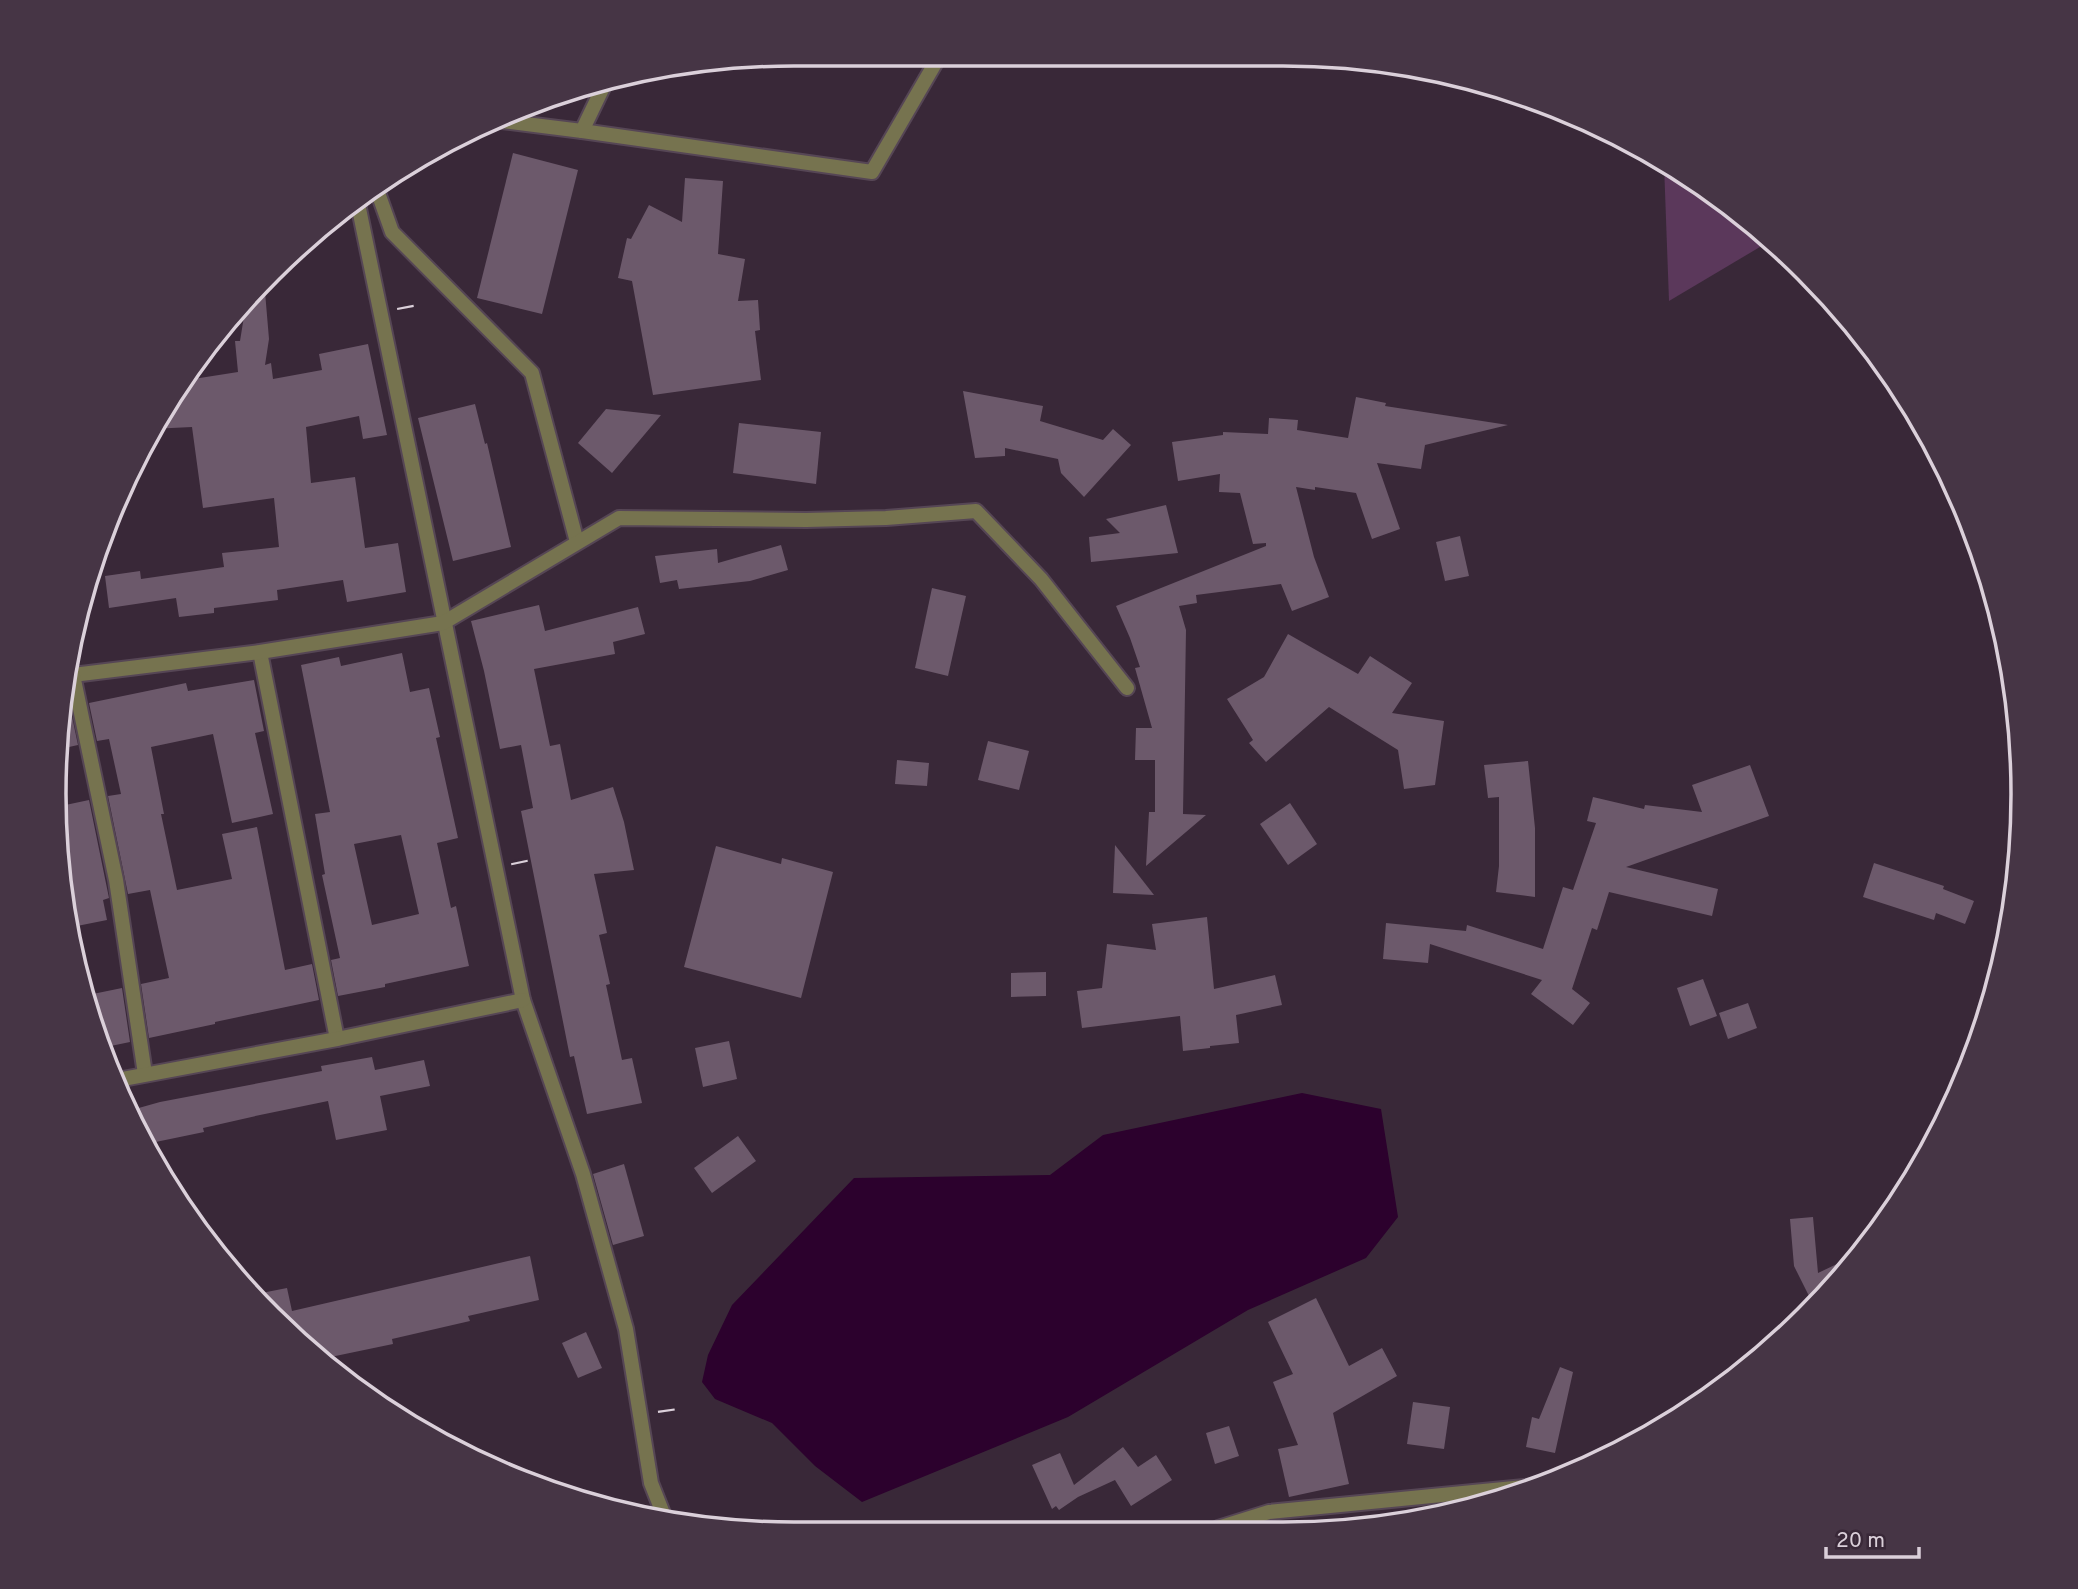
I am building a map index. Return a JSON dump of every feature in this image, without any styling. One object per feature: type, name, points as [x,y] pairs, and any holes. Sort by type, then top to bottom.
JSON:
[{"type":"street","points":[[515,123],[872,172],[934,66]]},
{"type":"street","points":[[582,131],[600,93]]},
{"type":"street","points":[[379,197],[392,232],[532,373],[578,542]]},
{"type":"street","name":"I","points":[[359,211],[523,1000],[591,1200],[626,1329],[651,1483],[662,1510]]},
{"type":"street","points":[[77,673],[260,652],[443,623],[619,518],[806,520],[886,518],[976,511],[1041,579],[1127,688]]},
{"type":"street","points":[[260,652],[337,1039]]},
{"type":"street","points":[[74,690],[116,880],[145,1074]]},
{"type":"street","points":[[124,1078],[337,1039],[523,1000]]},
{"type":"street","points":[[1237,1522],[1269,1512],[1501,1489]]},
{"type":"shaded area","points":[[1664,174],[1727,217],[1762,246],[1669,301]]},
{"type":"shaded area","points":[[1302,1093],[1381,1109],[1398,1217],[1366,1258],[1248,1310],[1068,1417],[862,1502],[815,1466],[772,1423],[715,1399],[702,1382],[708,1355],[732,1305],[854,1178],[1050,1175],[1103,1135]]},
{"type":"building","points":[[513,153],[578,170],[542,314],[477,298]]},
{"type":"building","points":[[685,178],[723,181],[718,254],[745,259],[738,301],[758,300],[760,330],[755,331],[761,380],[653,395],[632,281],[618,278],[627,238],[631,239],[649,205],[682,222]]},
{"type":"building","points":[[265,295],[269,339],[265,365],[271,363],[273,379],[322,370],[319,354],[368,344],[387,435],[363,439],[359,416],[306,427],[311,483],[355,477],[365,548],[398,543],[406,592],[347,602],[343,580],[277,590],[278,600],[214,608],[214,613],[179,617],[176,598],[109,608],[105,576],[140,571],[141,579],[224,567],[222,553],[279,547],[274,498],[203,508],[192,427],[165,428],[197,378],[238,372],[235,341],[240,341],[244,318]]},
{"type":"building","points":[[963,391],[1043,406],[1040,421],[1103,440],[1113,429],[1131,445],[1084,497],[1061,473],[1058,459],[1005,448],[1005,456],[975,458]]},
{"type":"building","points":[[1356,397],[1386,403],[1385,406],[1508,425],[1425,445],[1421,469],[1377,463],[1400,529],[1372,539],[1356,493],[1296,487],[1314,557],[1329,597],[1292,611],[1281,584],[1196,595],[1197,603],[1179,606],[1186,630],[1183,814],[1206,815],[1146,866],[1149,812],[1155,812],[1155,760],[1135,760],[1136,728],[1152,728],[1135,668],[1140,667],[1116,606],[1266,546],[1266,543],[1253,544],[1240,493],[1219,492],[1220,474],[1178,481],[1172,442],[1223,435],[1223,432],[1268,434],[1269,418],[1298,420],[1297,430],[1348,438]]},
{"type":"building","points":[[475,404],[485,444],[487,443],[511,547],[453,561],[418,418]]},
{"type":"building","points":[[606,409],[661,415],[612,473],[578,443]]},
{"type":"building","points":[[739,423],[821,432],[816,484],[733,473]]},
{"type":"building","points":[[1166,505],[1178,553],[1091,562],[1089,537],[1120,533],[1106,519]]},
{"type":"building","points":[[1460,536],[1469,576],[1445,581],[1436,542]]},
{"type":"building","points":[[781,545],[788,570],[750,581],[679,589],[677,580],[660,583],[655,556],[717,549],[718,563]]},
{"type":"building","points":[[932,588],[966,596],[948,676],[915,668]]},
{"type":"building","points":[[539,605],[545,631],[638,607],[645,634],[613,642],[615,654],[534,669],[550,746],[560,744],[571,800],[613,787],[634,870],[594,874],[607,933],[599,935],[610,984],[606,985],[622,1060],[632,1058],[642,1103],[587,1114],[574,1056],[570,1057],[521,811],[533,808],[521,745],[500,749],[471,621]]},
{"type":"building","points":[[1288,634],[1358,674],[1370,656],[1412,683],[1392,713],[1444,721],[1435,785],[1404,789],[1398,750],[1329,707],[1266,762],[1249,743],[1253,740],[1227,699],[1264,677]]},
{"type":"building","points":[[402,653],[410,692],[429,688],[440,737],[436,738],[458,838],[437,843],[451,908],[456,906],[469,966],[338,996],[331,960],[340,958],[322,875],[325,874],[315,814],[330,812],[301,665],[339,657],[341,666]],"holes":[[[401,835],[419,914],[372,925],[354,844]]]},
{"type":"building","points":[[254,680],[264,731],[255,733],[273,814],[232,823],[213,734],[151,747],[164,814],[161,814],[177,890],[232,879],[222,834],[257,827],[285,970],[312,964],[319,1000],[149,1038],[141,984],[169,978],[150,890],[128,894],[108,796],[121,794],[109,739],[97,741],[89,703],[186,683],[188,691]]},
{"type":"building","points":[[71,714],[78,745],[68,747]]},
{"type":"building","points":[[988,741],[1029,751],[1019,790],[978,780]]},
{"type":"building","points":[[897,760],[929,763],[927,786],[895,784]]},
{"type":"building","points":[[1528,761],[1535,828],[1535,897],[1496,892],[1499,866],[1499,797],[1488,798],[1484,765]]},
{"type":"building","points":[[1750,765],[1769,816],[1626,867],[1718,889],[1712,916],[1609,892],[1597,930],[1592,928],[1572,989],[1590,1003],[1573,1025],[1531,994],[1542,980],[1430,944],[1428,963],[1383,959],[1386,923],[1466,931],[1467,925],[1543,949],[1563,887],[1573,890],[1596,823],[1587,821],[1593,797],[1644,809],[1645,805],[1702,812],[1692,785]]},
{"type":"building","points":[[89,800],[109,898],[103,900],[107,920],[78,926],[66,805]]},
{"type":"building","points":[[1290,803],[1317,844],[1288,865],[1260,824]]},
{"type":"building","points":[[1115,845],[1154,895],[1113,893]]},
{"type":"building","points":[[716,846],[781,864],[782,858],[833,872],[801,998],[684,967]]},
{"type":"building","points":[[1874,863],[1944,886],[1943,889],[1974,901],[1965,924],[1936,913],[1934,920],[1863,897]]},
{"type":"building","points":[[1207,917],[1214,989],[1275,975],[1282,1005],[1236,1015],[1239,1043],[1210,1048],[1183,1051],[1180,1016],[1082,1028],[1077,991],[1102,988],[1107,944],[1156,950],[1152,924]]},
{"type":"building","points":[[1046,972],[1046,996],[1011,997],[1011,973]]},
{"type":"building","points":[[1703,979],[1717,1016],[1690,1026],[1677,988]]},
{"type":"building","points":[[122,988],[130,1042],[112,1046],[94,994]]},
{"type":"building","points":[[1748,1003],[1757,1028],[1728,1039],[1719,1013]]},
{"type":"building","points":[[729,1041],[737,1079],[703,1087],[695,1048]]},
{"type":"building","points":[[372,1057],[375,1070],[424,1060],[430,1086],[380,1096],[387,1130],[336,1140],[328,1101],[203,1128],[204,1132],[156,1142],[138,1108],[322,1071],[321,1066]]},
{"type":"building","points":[[738,1136],[756,1161],[712,1193],[694,1168]]},
{"type":"building","points":[[624,1164],[644,1236],[613,1245],[593,1174]]},
{"type":"building","points":[[1813,1217],[1818,1273],[1842,1262],[1810,1297],[1794,1266],[1790,1219]]},
{"type":"building","points":[[530,1256],[539,1300],[468,1316],[470,1321],[392,1339],[393,1344],[332,1357],[264,1293],[287,1288],[292,1311]]},
{"type":"building","points":[[1316,1298],[1349,1366],[1382,1348],[1397,1376],[1333,1413],[1349,1484],[1289,1497],[1278,1449],[1298,1445],[1273,1382],[1293,1374],[1268,1322]]},
{"type":"building","points":[[586,1332],[602,1368],[578,1378],[562,1343]]},
{"type":"building","points":[[1560,1367],[1573,1372],[1555,1453],[1526,1447],[1532,1417],[1539,1419]]},
{"type":"building","points":[[1413,1402],[1450,1407],[1444,1449],[1407,1444]]},
{"type":"building","points":[[1229,1426],[1239,1456],[1215,1464],[1206,1433]]},
{"type":"building","points":[[1123,1447],[1138,1467],[1156,1455],[1172,1480],[1131,1506],[1115,1480],[1078,1497],[1059,1510],[1056,1506],[1052,1509],[1032,1465],[1060,1453],[1074,1485]]}]
